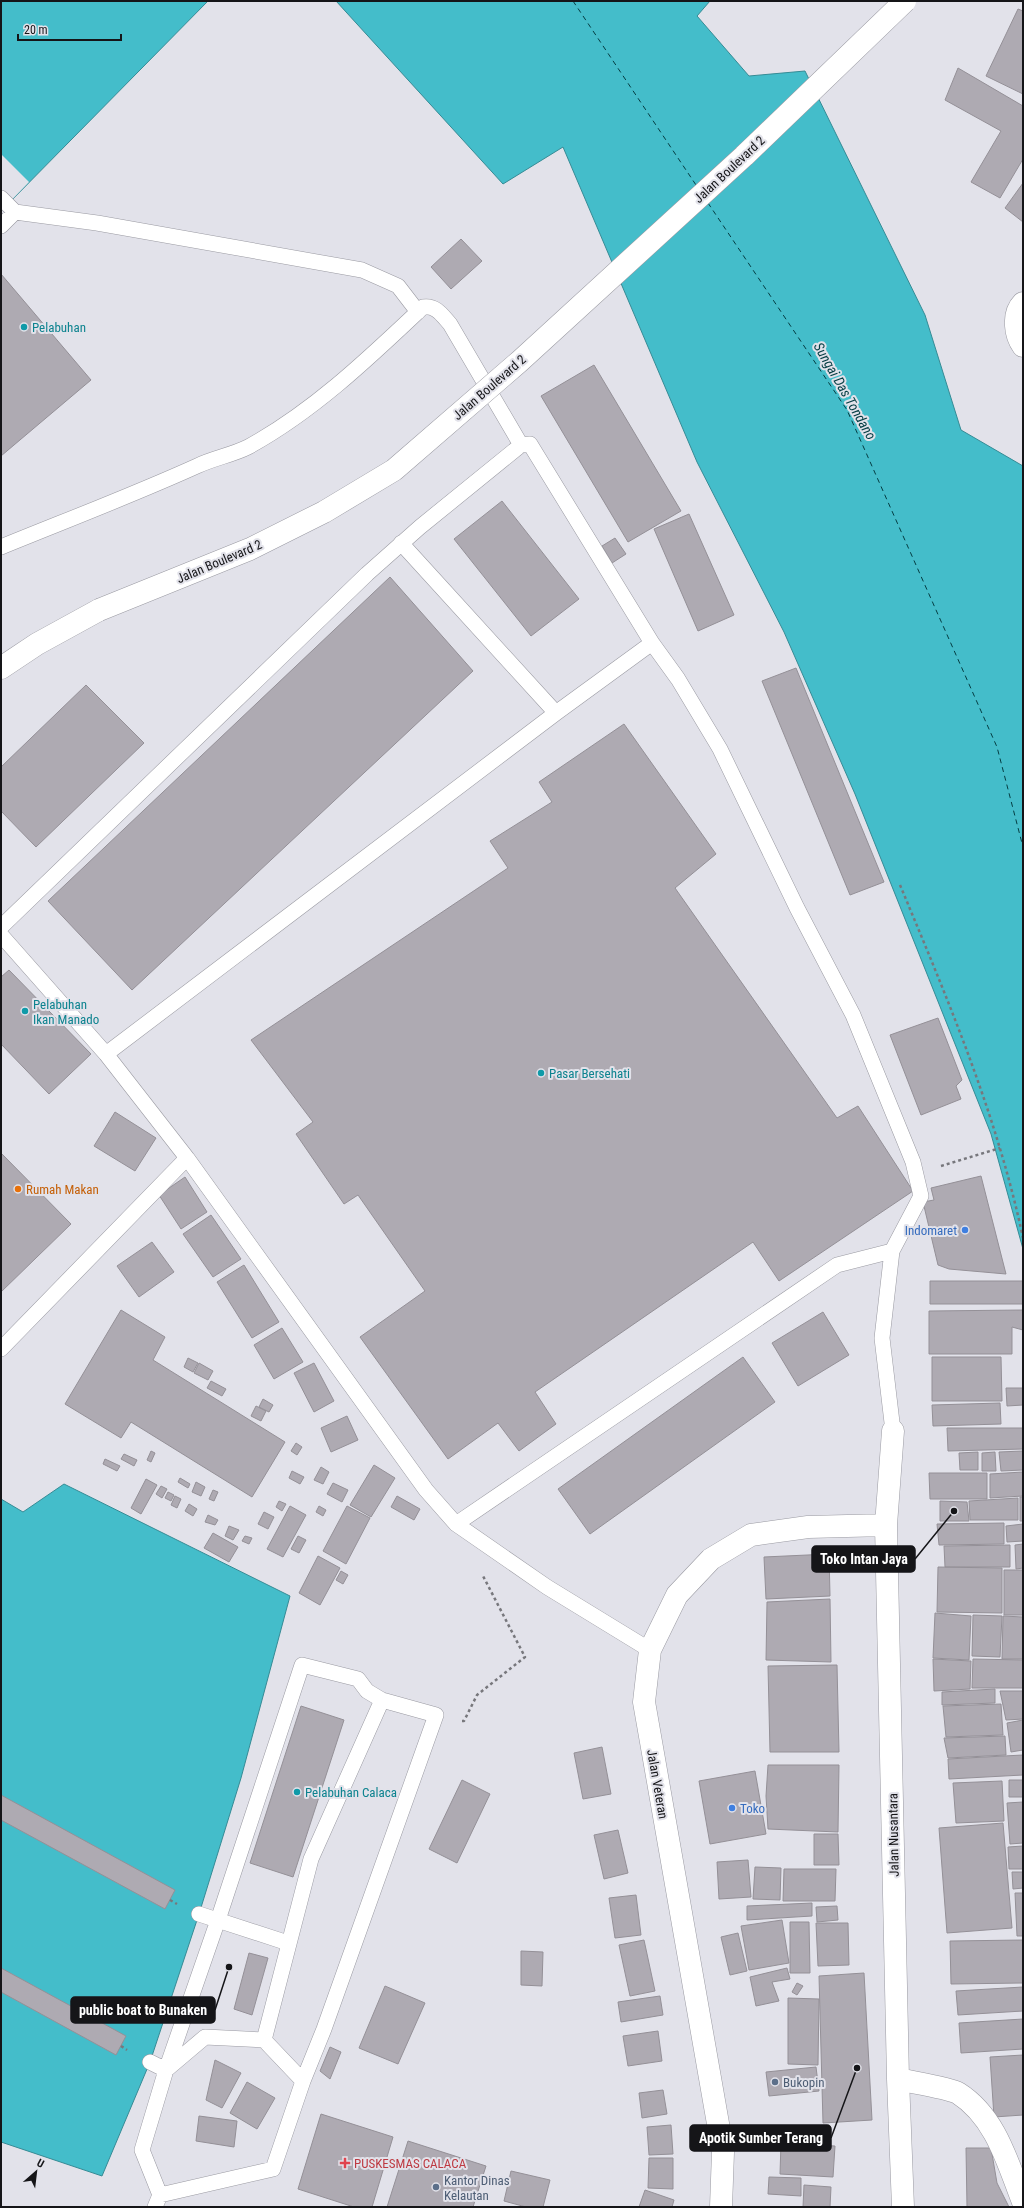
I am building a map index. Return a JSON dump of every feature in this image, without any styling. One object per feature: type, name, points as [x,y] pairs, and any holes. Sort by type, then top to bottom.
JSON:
[{"type":"street","name":"Jalan Boulevard 2","points":[[1,668],[37,644],[99,610],[250,549],[324,512],[394,470],[520,360],[744,156],[905,1]]},
{"type":"street","points":[[1023,303],[1020,306],[1015,323],[1018,340],[1023,346]]},
{"type":"street","name":"Jalan Nusantara","points":[[892,1431],[886,1525],[898,2079],[903,2207]]},
{"type":"street","name":"Jalan Veteran","points":[[721,2207],[723,2152],[644,1702],[650,1650],[677,1595],[711,1559],[751,1535],[808,1527],[886,1525]]},
{"type":"street","points":[[898,2079],[957,2093],[980,2114],[999,2140],[1023,2202]]},
{"type":"lane","points":[[1,198],[15,212],[96,223],[362,270],[398,286],[418,312]]},
{"type":"lane","points":[[1,226],[15,212]]},
{"type":"lane","points":[[1,547],[144,490],[199,465],[214,461],[248,447],[288,422],[371,357],[423,307],[430,306],[438,311],[450,324],[521,445]]},
{"type":"lane","points":[[1,927],[366,574],[401,543],[521,445],[530,444],[652,643],[678,679],[720,749],[797,908],[853,1015],[913,1162],[921,1196],[892,1251],[882,1338],[892,1431]]},
{"type":"lane","points":[[401,543],[556,713]]},
{"type":"lane","points":[[106,1054],[556,713],[652,643]]},
{"type":"lane","points":[[1,935],[106,1054],[186,1158],[426,1490],[456,1524],[547,1587],[650,1650]]},
{"type":"lane","points":[[1,1349],[186,1158]]},
{"type":"lane","points":[[456,1524],[837,1265],[892,1251]]},
{"type":"lane","points":[[302,1665],[358,1680],[367,1691],[382,1700],[436,1715],[324,2029],[303,2081],[273,2170],[158,2201],[142,2150],[166,2070],[218,1920],[302,1665]]},
{"type":"lane","points":[[264,2040],[311,1859],[382,1700]]},
{"type":"lane","points":[[199,1914],[288,1943]]},
{"type":"lane","points":[[166,2070],[204,2037],[264,2040],[303,2081]]},
{"type":"lane","points":[[150,2062],[166,2070]]},
{"type":"path","points":[[900,885],[954,1014],[977,1076],[1000,1148],[1023,1238]]},
{"type":"path","points":[[916,1174],[1000,1148]]},
{"type":"path","points":[[436,1715],[464,1721],[477,1695],[525,1657],[481,1573]]},
{"type":"water","points":[[1,1],[208,1],[1,211]]},
{"type":"water","name":"Sungai Das Tondano","points":[[336,1],[710,1],[697,16],[749,76],[805,71],[925,315],[961,430],[1023,466],[1023,1249],[991,1134],[855,794],[784,632],[697,462],[563,147],[503,184]]},
{"type":"water","points":[[64,1484],[290,1596],[241,1778],[199,1914],[150,2062],[102,2176],[1,2142],[1,1499],[23,1512]]},
{"type":"pier","points":[[1,154],[29,182],[1,211]]},
{"type":"building","points":[[1018,9],[1023,11],[1023,94],[986,76]]},
{"type":"building","points":[[958,68],[1023,106],[1023,159],[1000,198],[971,182],[1001,131],[945,100]]},
{"type":"building","points":[[1023,183],[1023,222],[1005,208]]},
{"type":"building","points":[[461,239],[482,261],[451,289],[431,267]]},
{"type":"building","name":"Pelabuhan","points":[[1,274],[91,380],[1,456]]},
{"type":"building","points":[[594,365],[681,511],[628,542],[541,396]]},
{"type":"building","points":[[502,501],[579,599],[531,636],[454,539]]},
{"type":"building","points":[[689,514],[734,615],[698,631],[654,529]]},
{"type":"building","points":[[615,538],[626,554],[612,563],[602,546]]},
{"type":"building","points":[[390,577],[473,671],[132,990],[48,901]]},
{"type":"building","points":[[796,668],[884,882],[850,895],[762,681]]},
{"type":"building","points":[[86,685],[144,743],[36,847],[1,811],[1,767]]},
{"type":"building","name":"Pasar Bersehati","points":[[624,724],[716,854],[675,888],[837,1118],[858,1106],[913,1191],[779,1281],[753,1242],[535,1392],[556,1424],[519,1451],[498,1423],[448,1459],[360,1337],[425,1291],[358,1195],[344,1204],[296,1134],[313,1122],[251,1040],[508,868],[490,841],[552,802],[539,782]]},
{"type":"building","name":"Pelabuhan Ikan Manado","points":[[9,970],[91,1054],[49,1094],[1,1044],[1,977]]},
{"type":"building","points":[[938,1018],[962,1080],[956,1086],[961,1099],[921,1115],[890,1035]]},
{"type":"building","points":[[115,1112],[156,1138],[135,1171],[94,1146]]},
{"type":"building","name":"Rumah Makan","points":[[1,1153],[71,1224],[1,1292]]},
{"type":"building","points":[[981,1176],[1006,1274],[949,1269],[938,1265],[923,1202],[934,1200],[931,1188]]},
{"type":"building","points":[[185,1177],[207,1212],[181,1229],[159,1195]]},
{"type":"building","points":[[211,1215],[241,1259],[213,1277],[183,1234]]},
{"type":"building","points":[[152,1242],[174,1272],[139,1297],[117,1266]]},
{"type":"building","points":[[244,1265],[279,1322],[252,1338],[217,1282]]},
{"type":"building","points":[[930,1281],[1023,1281],[1023,1304],[930,1304]]},
{"type":"building","points":[[121,1310],[165,1337],[153,1360],[285,1442],[252,1497],[131,1422],[121,1438],[65,1404]]},
{"type":"building","points":[[1023,1310],[1023,1330],[1012,1327],[1012,1354],[929,1354],[929,1311]]},
{"type":"building","points":[[823,1312],[849,1355],[798,1386],[772,1343]]},
{"type":"building","points":[[282,1328],[303,1362],[274,1379],[254,1345]]},
{"type":"building","points":[[743,1357],[775,1402],[590,1534],[558,1489]]},
{"type":"building","points":[[932,1357],[1001,1357],[1002,1401],[932,1401]]},
{"type":"building","points":[[188,1358],[198,1363],[193,1372],[184,1367]]},
{"type":"building","points":[[199,1363],[213,1371],[208,1380],[194,1373]]},
{"type":"building","points":[[314,1363],[334,1401],[314,1412],[294,1373]]},
{"type":"building","points":[[211,1381],[226,1389],[222,1396],[207,1388]]},
{"type":"building","points":[[1006,1388],[1023,1388],[1023,1405],[1007,1406]]},
{"type":"building","points":[[263,1399],[273,1405],[269,1412],[259,1407]]},
{"type":"building","points":[[1000,1403],[1001,1424],[933,1426],[932,1405]]},
{"type":"building","points":[[256,1406],[266,1411],[261,1421],[251,1416]]},
{"type":"building","points":[[347,1416],[358,1440],[331,1452],[321,1428]]},
{"type":"building","points":[[947,1428],[1023,1428],[1023,1449],[948,1451]]},
{"type":"building","points":[[296,1443],[302,1447],[297,1455],[291,1451]]},
{"type":"building","points":[[151,1451],[155,1453],[151,1462],[147,1460]]},
{"type":"building","points":[[1023,1451],[1023,1470],[1001,1471],[999,1452]]},
{"type":"building","points":[[978,1452],[978,1470],[960,1470],[959,1453]]},
{"type":"building","points":[[995,1452],[996,1471],[982,1471],[982,1453]]},
{"type":"building","points":[[124,1454],[137,1460],[134,1466],[121,1459]]},
{"type":"building","points":[[105,1459],[120,1466],[117,1471],[103,1464]]},
{"type":"building","points":[[374,1465],[395,1478],[371,1517],[350,1505]]},
{"type":"building","points":[[321,1467],[329,1472],[323,1484],[314,1480]]},
{"type":"building","points":[[292,1471],[304,1477],[300,1484],[289,1478]]},
{"type":"building","points":[[1023,1472],[1023,1496],[990,1498],[990,1474]]},
{"type":"building","points":[[929,1473],[987,1473],[987,1499],[930,1499]]},
{"type":"building","points":[[180,1478],[190,1484],[188,1488],[178,1482]]},
{"type":"building","points":[[146,1479],[157,1485],[141,1514],[131,1508]]},
{"type":"building","points":[[196,1482],[205,1487],[201,1496],[192,1492]]},
{"type":"building","points":[[333,1483],[348,1490],[342,1502],[327,1494]]},
{"type":"building","points":[[161,1486],[167,1489],[162,1498],[156,1494]]},
{"type":"building","points":[[213,1490],[218,1492],[214,1501],[209,1499]]},
{"type":"building","points":[[168,1492],[174,1495],[171,1501],[165,1498]]},
{"type":"building","points":[[175,1496],[181,1499],[177,1508],[171,1505]]},
{"type":"building","points":[[397,1496],[420,1509],[414,1520],[391,1507]]},
{"type":"building","points":[[1020,1497],[1023,1497],[1023,1521],[1020,1521]]},
{"type":"building","points":[[1018,1498],[1018,1520],[970,1520],[969,1501]]},
{"type":"building","points":[[279,1501],[286,1504],[282,1511],[276,1507]]},
{"type":"building","points":[[940,1501],[967,1502],[969,1521],[940,1521]]},
{"type":"building","points":[[189,1504],[197,1509],[193,1516],[185,1511]]},
{"type":"building","points":[[290,1506],[306,1515],[283,1557],[267,1549]]},
{"type":"building","points":[[319,1506],[326,1510],[323,1516],[316,1512]]},
{"type":"building","points":[[347,1506],[370,1518],[346,1564],[323,1551]]},
{"type":"building","points":[[264,1512],[274,1517],[268,1529],[258,1524]]},
{"type":"building","points":[[208,1515],[218,1520],[215,1525],[205,1522]]},
{"type":"building","points":[[1004,1523],[1004,1544],[939,1545],[937,1524]]},
{"type":"building","points":[[1023,1524],[1023,1541],[1007,1542],[1006,1526]]},
{"type":"building","points":[[229,1526],[239,1530],[233,1540],[225,1536]]},
{"type":"building","points":[[213,1533],[238,1547],[229,1562],[204,1548]]},
{"type":"building","points":[[245,1536],[252,1538],[249,1544],[242,1541]]},
{"type":"building","points":[[298,1536],[306,1540],[299,1553],[291,1549]]},
{"type":"building","points":[[1023,1544],[1023,1568],[1016,1569],[1015,1545]]},
{"type":"building","points":[[1010,1545],[1010,1567],[945,1567],[944,1546]]},
{"type":"building","points":[[829,1554],[830,1596],[766,1599],[764,1557]]},
{"type":"building","points":[[318,1556],[340,1568],[320,1605],[299,1593]]},
{"type":"building","points":[[938,1567],[1002,1568],[1002,1613],[937,1612]]},
{"type":"building","points":[[1004,1570],[1023,1570],[1023,1615],[1004,1615]]},
{"type":"building","points":[[341,1571],[348,1575],[343,1584],[336,1580]]},
{"type":"building","points":[[830,1599],[831,1662],[766,1660],[767,1602]]},
{"type":"building","points":[[935,1613],[971,1616],[969,1660],[933,1658]]},
{"type":"building","points":[[973,1615],[1002,1616],[1000,1657],[972,1656]]},
{"type":"building","points":[[1003,1616],[1023,1617],[1023,1659],[1002,1659]]},
{"type":"building","points":[[933,1659],[971,1661],[970,1689],[934,1691]]},
{"type":"building","points":[[973,1659],[1023,1660],[1023,1688],[972,1688]]},
{"type":"building","points":[[837,1665],[839,1752],[770,1752],[768,1666]]},
{"type":"building","points":[[995,1689],[995,1703],[942,1705],[942,1692]]},
{"type":"building","points":[[1000,1691],[1023,1691],[1023,1719],[1006,1720]]},
{"type":"building","points":[[1001,1704],[1003,1735],[946,1737],[943,1706]]},
{"type":"building","name":"Pelabuhan Calaca","points":[[301,1706],[344,1720],[293,1877],[250,1863]]},
{"type":"building","points":[[1023,1720],[1023,1750],[1011,1752],[1007,1723]]},
{"type":"building","points":[[1005,1736],[1006,1755],[948,1758],[944,1738]]},
{"type":"building","points":[[602,1747],[611,1794],[583,1799],[574,1753]]},
{"type":"building","points":[[1023,1755],[1023,1775],[949,1779],[948,1759]]},
{"type":"building","points":[[768,1765],[839,1765],[838,1832],[768,1829],[766,1796]]},
{"type":"building","name":"Toko","points":[[755,1771],[766,1834],[710,1844],[699,1781]]},
{"type":"building","points":[[462,1780],[490,1794],[457,1863],[429,1849]]},
{"type":"building","points":[[1009,1780],[1023,1780],[1023,1797],[1009,1797]]},
{"type":"building","points":[[1002,1781],[1004,1821],[956,1823],[953,1783]]},
{"type":"building","points":[[1,1795],[175,1890],[165,1909],[1,1820]]},
{"type":"building","points":[[1023,1802],[1023,1843],[1010,1844],[1007,1803]]},
{"type":"building","points":[[1003,1823],[1012,1928],[947,1933],[939,1828]]},
{"type":"building","points":[[618,1830],[628,1873],[604,1879],[594,1835]]},
{"type":"building","points":[[814,1834],[838,1834],[839,1865],[814,1865]]},
{"type":"building","points":[[1023,1846],[1023,1869],[1009,1869],[1008,1847]]},
{"type":"building","points":[[748,1860],[751,1897],[719,1899],[717,1862]]},
{"type":"building","points":[[755,1867],[781,1868],[780,1900],[753,1899]]},
{"type":"building","points":[[784,1869],[836,1869],[835,1901],[783,1901]]},
{"type":"building","points":[[1012,1872],[1023,1872],[1023,1888],[1013,1889]]},
{"type":"building","points":[[1015,1893],[1023,1893],[1023,1936],[1017,1936]]},
{"type":"building","points":[[636,1895],[641,1935],[615,1938],[609,1898]]},
{"type":"building","points":[[812,1903],[812,1916],[747,1920],[747,1906]]},
{"type":"building","points":[[837,1906],[838,1920],[817,1922],[816,1907]]},
{"type":"building","points":[[782,1920],[789,1963],[749,1970],[741,1926]]},
{"type":"building","points":[[790,1922],[809,1922],[810,1973],[790,1973]]},
{"type":"building","points":[[816,1923],[848,1923],[849,1965],[818,1966]]},
{"type":"building","points":[[738,1933],[747,1971],[730,1975],[721,1937]]},
{"type":"building","points":[[644,1940],[655,1991],[630,1996],[619,1945]]},
{"type":"building","points":[[1023,1940],[1023,1983],[951,1984],[950,1941]]},
{"type":"building","points":[[521,1951],[543,1952],[542,1986],[521,1985]]},
{"type":"building","points":[[249,1953],[268,1958],[252,2015],[234,2009]]},
{"type":"building","points":[[1,1968],[126,2036],[116,2055],[1,1992]]},
{"type":"building","points":[[787,1968],[790,1979],[772,1982],[779,2001],[756,2006],[750,1977]]},
{"type":"building","points":[[864,1973],[872,2120],[823,2123],[819,1976]]},
{"type":"building","points":[[797,1983],[803,1986],[797,1995],[792,1992]]},
{"type":"building","points":[[385,1986],[425,2003],[398,2064],[359,2048]]},
{"type":"building","points":[[1023,1987],[1023,2011],[958,2015],[956,1991]]},
{"type":"building","points":[[660,1996],[663,2015],[621,2022],[618,2002]]},
{"type":"building","points":[[788,1998],[819,1999],[818,2065],[788,2064]]},
{"type":"building","points":[[1023,2019],[1023,2049],[961,2053],[959,2023]]},
{"type":"building","points":[[658,2031],[662,2061],[628,2066],[623,2036]]},
{"type":"building","points":[[330,2047],[341,2052],[330,2079],[320,2071]]},
{"type":"building","points":[[1023,2055],[1023,2115],[994,2117],[990,2057]]},
{"type":"building","points":[[215,2060],[241,2073],[222,2108],[206,2100]]},
{"type":"building","points":[[816,2067],[819,2091],[769,2096],[766,2072]]},
{"type":"building","points":[[247,2082],[275,2098],[257,2129],[230,2113]]},
{"type":"building","points":[[663,2090],[667,2114],[642,2118],[639,2093]]},
{"type":"building","name":"PUSKESMAS CALACA","points":[[321,2114],[393,2137],[372,2207],[354,2207],[298,2189]]},
{"type":"building","points":[[199,2116],[237,2121],[234,2147],[196,2141]]},
{"type":"building","points":[[671,2125],[673,2154],[649,2155],[647,2127]]},
{"type":"building","name":"Kantor Dinas Kelautan","points":[[408,2141],[486,2166],[473,2207],[387,2207]]},
{"type":"building","points":[[781,2143],[835,2146],[833,2177],[780,2174]]},
{"type":"building","points":[[966,2148],[991,2148],[997,2183],[1009,2207],[967,2207]]},
{"type":"building","points":[[649,2158],[673,2158],[673,2189],[648,2188]]},
{"type":"building","points":[[511,2171],[550,2180],[543,2207],[526,2207],[504,2201]]},
{"type":"building","points":[[769,2177],[801,2178],[801,2196],[768,2194]]},
{"type":"building","points":[[804,2185],[831,2187],[830,2207],[803,2207]]},
{"type":"building","points":[[645,2190],[674,2200],[672,2207],[639,2207]]},
{"type":"ferry route","points":[[573,1],[696,185]]},
{"type":"ferry route","points":[[708,203],[847,410],[997,747],[1023,847]]},
{"type":"place","name":"Pelabuhan","points":[[24,327]]},
{"type":"place","name":"Pelabuhan Ikan Manado","points":[[25,1011]]},
{"type":"place","name":"Pasar Bersehati","points":[[541,1073]]},
{"type":"place","name":"Rumah Makan","points":[[18,1189]]},
{"type":"place","name":"Indomaret","points":[[965,1230]]},
{"type":"place","name":"Toko Intan Jaya","points":[[954,1511]]},
{"type":"place","name":"Pelabuhan Calaca","points":[[297,1792]]},
{"type":"place","name":"Toko","points":[[732,1808]]},
{"type":"place","name":"public boat to Bunaken","points":[[229,1967]]},
{"type":"place","name":"Apotik Sumber Terang","points":[[857,2068]]},
{"type":"place","name":"Bukopin","points":[[775,2082]]},
{"type":"place","name":"PUSKESMAS CALACA","points":[[345,2163]]},
{"type":"place","name":"Kantor Dinas Kelautan","points":[[436,2187]]}]
